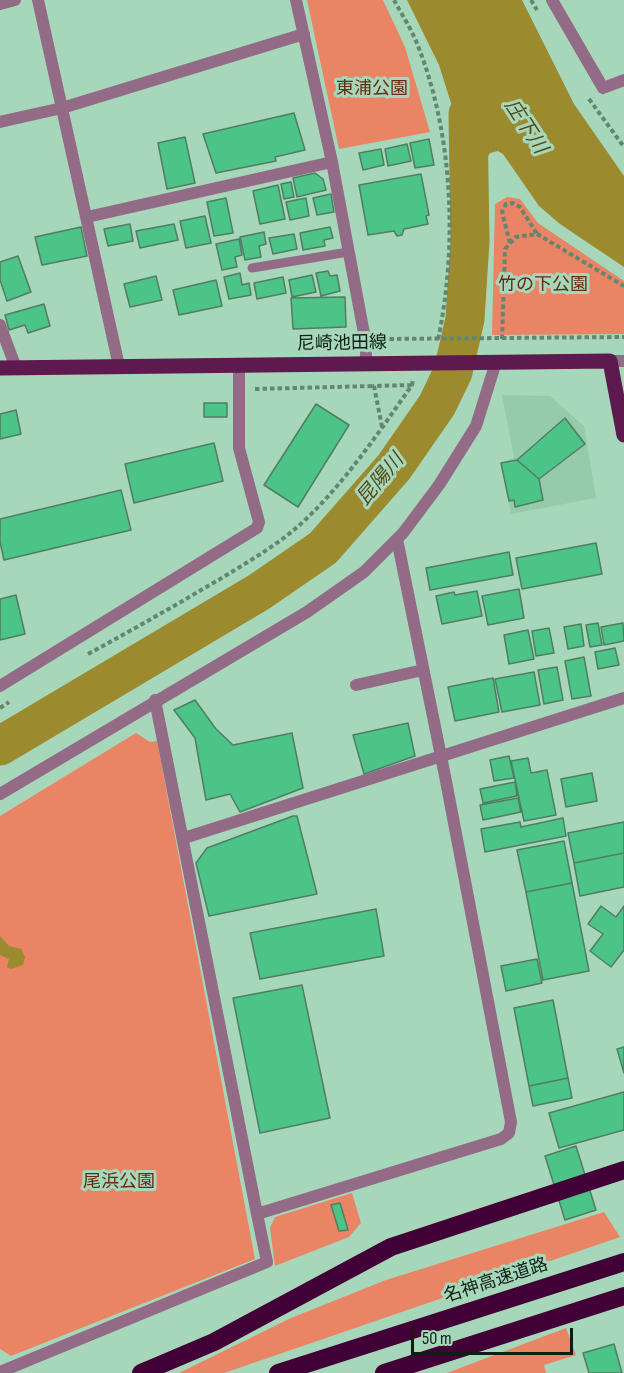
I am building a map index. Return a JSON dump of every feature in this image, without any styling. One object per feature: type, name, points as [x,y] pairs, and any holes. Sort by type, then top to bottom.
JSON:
[{"type":"highway","points":[[141,1373],[214,1342],[391,1247],[624,1170]]},
{"type":"highway","name":"名神高速道路","points":[[278,1373],[624,1262]]},
{"type":"highway","points":[[384,1373],[624,1296]]},
{"type":"main road","name":"尼崎池田線","points":[[0,368],[617,361],[624,435]]},
{"type":"street","points":[[0,4],[15,0]]},
{"type":"street","points":[[38,0],[119,366]]},
{"type":"street","points":[[296,0],[332,162],[366,344],[366,364]]},
{"type":"street","points":[[552,0],[603,88],[624,80]]},
{"type":"street","points":[[0,122],[62,108],[304,34]]},
{"type":"street","points":[[87,217],[332,162]]},
{"type":"street","points":[[0,325],[16,368]]},
{"type":"street","points":[[0,794],[155,700],[307,612],[364,572],[397,539],[439,485],[476,426],[489,362]]},
{"type":"street","points":[[0,686],[257,528],[259,522],[239,448],[239,365]]},
{"type":"street","points":[[257,1214],[501,1139],[509,1133],[511,1122],[397,539]]},
{"type":"street","points":[[356,685],[423,670]]},
{"type":"street","points":[[184,838],[624,698]]},
{"type":"street","points":[[0,1372],[267,1262],[155,700]]},
{"type":"lane","points":[[252,268],[348,252]]},
{"type":"path","points":[[394,0],[415,39],[440,118],[450,210],[440,340]]},
{"type":"path","points":[[510,244],[502,212],[506,204],[513,203],[520,207],[537,234],[624,286]]},
{"type":"path","points":[[502,339],[505,249],[516,237],[537,234]]},
{"type":"path","points":[[377,339],[624,337]]},
{"type":"path","points":[[239,389],[412,385]]},
{"type":"path","points":[[375,386],[382,428]]},
{"type":"shaded area","points":[[502,395],[550,396],[584,426],[596,498],[511,514],[501,463],[514,458]]},
{"type":"green space","name":"東浦公園","points":[[307,0],[383,0],[405,47],[430,132],[339,149]]},
{"type":"green space","name":"竹の下公園","points":[[507,197],[520,199],[538,223],[624,281],[624,334],[492,335],[495,204]]},
{"type":"green space","name":"尾浜公園","points":[[136,733],[150,742],[157,741],[255,1259],[11,1356],[0,1349],[0,816]]},
{"type":"green space","points":[[352,1193],[361,1223],[349,1237],[275,1266],[270,1228],[275,1217]]},
{"type":"green space","points":[[604,1212],[620,1237],[224,1373],[179,1373],[291,1318],[386,1280]]},
{"type":"green space","points":[[566,1328],[576,1355],[544,1365],[546,1373],[447,1373]]},
{"type":"water","name":"庄下川","points":[[407,0],[522,0],[574,104],[624,176],[624,267],[560,224],[539,206],[503,154],[498,151],[490,153],[483,165],[461,167],[457,122],[439,65]]},
{"type":"water","points":[[0,936],[9,946],[21,949],[25,957],[23,965],[11,969],[7,967],[9,959],[0,955]]},
{"type":"building","points":[[294,113],[305,150],[275,157],[276,161],[216,173],[203,134]]},
{"type":"building","points":[[185,137],[195,183],[167,189],[158,143]]},
{"type":"building","points":[[429,139],[434,165],[415,168],[410,143]]},
{"type":"building","points":[[407,144],[411,161],[388,166],[385,149]]},
{"type":"building","points":[[381,149],[384,165],[363,170],[359,153]]},
{"type":"building","points":[[315,173],[323,179],[326,190],[297,197],[293,178]]},
{"type":"building","points":[[421,174],[429,215],[426,216],[428,224],[404,229],[402,235],[397,236],[394,231],[368,235],[359,185]]},
{"type":"building","points":[[291,182],[294,197],[284,199],[281,184]]},
{"type":"building","points":[[278,185],[285,219],[260,224],[253,191]]},
{"type":"building","points":[[331,194],[334,212],[317,215],[313,198]]},
{"type":"building","points":[[226,198],[233,233],[214,236],[207,202]]},
{"type":"building","points":[[306,198],[309,216],[290,220],[286,202]]},
{"type":"building","points":[[205,216],[211,243],[186,248],[180,221]]},
{"type":"building","points":[[130,224],[133,241],[108,246],[104,229]]},
{"type":"building","points":[[174,224],[178,240],[140,248],[136,231]]},
{"type":"building","points":[[81,227],[87,256],[42,265],[35,237]]},
{"type":"building","points":[[330,227],[333,238],[324,240],[325,246],[303,250],[300,233]]},
{"type":"building","points":[[264,232],[266,244],[259,246],[261,257],[245,260],[240,237]]},
{"type":"building","points":[[294,234],[297,249],[273,254],[269,238]]},
{"type":"building","points":[[239,239],[242,255],[235,257],[237,267],[222,270],[216,244]]},
{"type":"building","points":[[18,256],[31,292],[7,301],[0,280],[0,262]]},
{"type":"building","points":[[328,271],[330,276],[337,275],[340,291],[321,296],[316,273]]},
{"type":"building","points":[[240,273],[242,285],[249,283],[251,295],[229,299],[224,277]]},
{"type":"building","points":[[312,275],[316,292],[292,297],[289,280]]},
{"type":"building","points":[[156,276],[162,300],[130,307],[124,284]]},
{"type":"building","points":[[283,277],[286,293],[257,299],[254,283]]},
{"type":"building","points":[[216,280],[222,306],[179,315],[173,290]]},
{"type":"building","points":[[345,297],[346,327],[293,329],[291,298]]},
{"type":"building","points":[[44,304],[50,326],[28,333],[25,325],[9,330],[5,315]]},
{"type":"building","points":[[204,403],[227,403],[227,417],[204,417]]},
{"type":"building","points":[[316,404],[349,425],[298,507],[264,485]]},
{"type":"building","points":[[16,410],[21,434],[0,439],[0,414]]},
{"type":"building","points":[[565,418],[585,444],[539,479],[517,460]]},
{"type":"building","points":[[214,443],[223,481],[134,503],[125,464]]},
{"type":"building","points":[[517,460],[539,479],[543,500],[515,507],[514,500],[509,501],[501,463]]},
{"type":"building","points":[[121,490],[131,530],[4,560],[0,542],[0,519]]},
{"type":"building","points":[[596,543],[602,574],[522,589],[516,558]]},
{"type":"building","points":[[509,552],[513,575],[430,590],[426,568]]},
{"type":"building","points":[[519,589],[524,618],[488,625],[482,596]]},
{"type":"building","points":[[477,591],[482,616],[442,624],[436,596]]},
{"type":"building","points":[[16,595],[25,634],[0,640],[0,599]]},
{"type":"building","points":[[598,623],[602,645],[590,647],[586,625]]},
{"type":"building","points":[[623,623],[624,641],[604,645],[601,627]]},
{"type":"building","points":[[581,624],[584,646],[568,649],[564,627]]},
{"type":"building","points":[[549,628],[554,653],[536,656],[532,631]]},
{"type":"building","points":[[528,630],[534,659],[509,664],[504,635]]},
{"type":"building","points":[[615,648],[619,665],[598,669],[595,652]]},
{"type":"building","points":[[584,657],[591,696],[572,699],[565,661]]},
{"type":"building","points":[[557,667],[563,700],[544,704],[538,670]]},
{"type":"building","points":[[534,672],[540,705],[502,712],[495,679]]},
{"type":"building","points":[[493,678],[499,712],[455,721],[448,687]]},
{"type":"building","points":[[195,700],[216,729],[233,745],[292,733],[303,788],[240,812],[230,794],[206,800],[195,738],[174,710]]},
{"type":"building","points":[[408,723],[415,756],[364,774],[353,735]]},
{"type":"building","points":[[509,756],[514,778],[494,781],[490,760]]},
{"type":"building","points":[[528,758],[531,773],[547,770],[556,815],[524,821],[511,761]]},
{"type":"building","points":[[592,773],[597,801],[566,807],[561,779]]},
{"type":"building","points":[[515,782],[517,796],[483,803],[480,789]]},
{"type":"building","points":[[518,798],[521,812],[483,820],[480,805]]},
{"type":"building","points":[[297,816],[317,894],[209,916],[196,863],[207,848]]},
{"type":"building","points":[[563,818],[566,836],[485,852],[481,829],[520,822],[521,827]]},
{"type":"building","points":[[624,822],[624,853],[574,863],[568,833]]},
{"type":"building","points":[[564,841],[572,883],[526,892],[517,850]]},
{"type":"building","points":[[624,853],[624,887],[580,896],[574,863]]},
{"type":"building","points":[[572,883],[589,971],[543,980],[526,892]]},
{"type":"building","points":[[601,906],[616,917],[624,906],[624,950],[611,967],[590,951],[603,934],[588,924]]},
{"type":"building","points":[[376,909],[384,956],[260,979],[250,933]]},
{"type":"building","points":[[537,959],[542,983],[506,991],[501,966]]},
{"type":"building","points":[[302,985],[330,1118],[260,1133],[233,998]]},
{"type":"building","points":[[553,1000],[568,1078],[529,1086],[514,1008]]},
{"type":"building","points":[[624,1047],[624,1073],[617,1049]]},
{"type":"building","points":[[568,1078],[572,1098],[533,1106],[529,1086]]},
{"type":"building","points":[[624,1092],[624,1130],[559,1148],[549,1113]]},
{"type":"building","points":[[576,1146],[596,1210],[565,1220],[545,1156]]},
{"type":"building","points":[[340,1203],[348,1230],[339,1231],[331,1205]]},
{"type":"building","points":[[614,1344],[622,1373],[589,1373],[583,1353]]},
{"type":"waterway","name":"昆陽川","points":[[0,746],[259,592],[323,548],[394,467],[437,405],[453,372],[465,319],[470,241],[468,114]]}]
